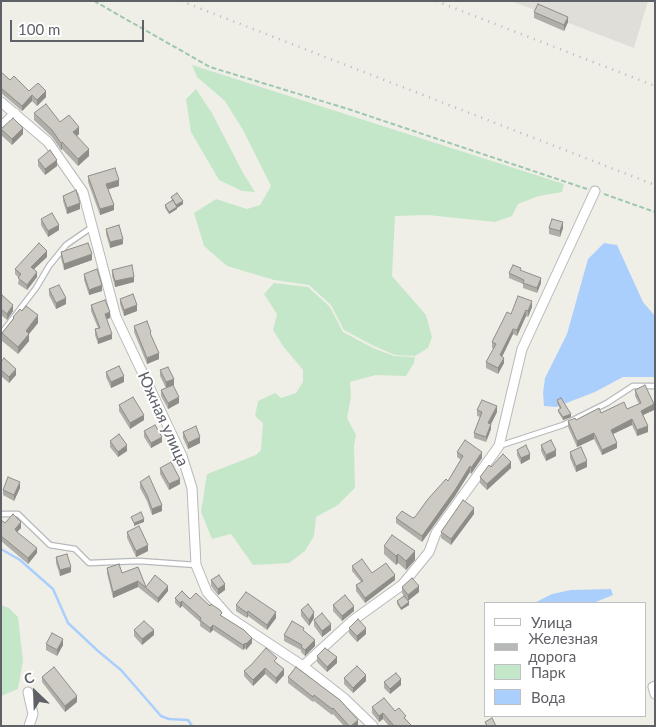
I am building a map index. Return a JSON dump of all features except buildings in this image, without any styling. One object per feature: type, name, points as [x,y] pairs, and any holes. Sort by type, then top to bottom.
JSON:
[{"type":"street","name":"Южная улица","points":[[1,102],[48,142],[83,192],[116,316],[182,456],[192,488],[196,565],[207,592],[229,617],[303,666],[344,698],[372,726]]},
{"type":"street","points":[[1,127],[15,114]]},
{"type":"street","points":[[303,666],[352,622],[402,585],[429,552],[436,533],[499,446],[522,349],[595,191]]},
{"type":"street","points":[[655,686],[655,694]]},
{"type":"street","points":[[28,692],[33,714],[29,726]]},
{"type":"lane","points":[[1,334],[36,288],[60,252],[66,245],[92,227]]},
{"type":"lane","points":[[499,446],[563,426],[607,403],[633,386],[655,386]]},
{"type":"lane","points":[[1,514],[18,514],[50,545],[74,549],[89,564],[139,561],[196,565]]},
{"type":"path","points":[[94,1],[210,67],[348,109],[655,212]]},
{"type":"shaded area","points":[[511,1],[648,1],[634,48]]},
{"type":"green space","points":[[192,65],[564,184],[562,192],[539,196],[518,204],[512,216],[495,222],[428,215],[395,216],[392,276],[426,315],[432,337],[428,348],[415,356],[395,355],[344,330],[331,305],[309,285],[274,280],[227,266],[204,246],[194,213],[216,199],[247,209],[260,205],[271,186],[243,130],[225,101],[197,77]]},
{"type":"green space","points":[[196,89],[212,113],[255,192],[242,191],[219,180],[191,132],[186,99]]},
{"type":"green space","points":[[274,283],[308,287],[330,307],[343,332],[373,348],[394,356],[415,357],[414,363],[406,376],[376,375],[350,382],[351,397],[347,418],[356,435],[354,446],[355,488],[338,505],[316,517],[314,536],[305,551],[289,563],[253,565],[231,534],[212,539],[201,512],[207,474],[256,455],[261,450],[263,423],[255,416],[258,401],[275,393],[281,398],[296,393],[303,382],[303,370],[283,346],[273,330],[277,314],[264,294]]},
{"type":"green space","points":[[1,605],[9,608],[18,617],[23,661],[18,689],[1,696]]},
{"type":"water","points":[[604,243],[617,245],[643,302],[655,316],[655,377],[623,377],[595,392],[556,407],[544,406],[545,378],[567,334],[588,259]]},
{"type":"water","points":[[611,589],[613,595],[596,602],[536,602],[552,594],[571,590]]},
{"type":"waterway","points":[[1,549],[20,560],[53,589],[68,623],[121,670],[161,716],[169,719],[188,720],[192,726]]},
{"type":"railway","points":[[181,1],[655,185]]},
{"type":"railway","points":[[436,1],[655,86]]}]
